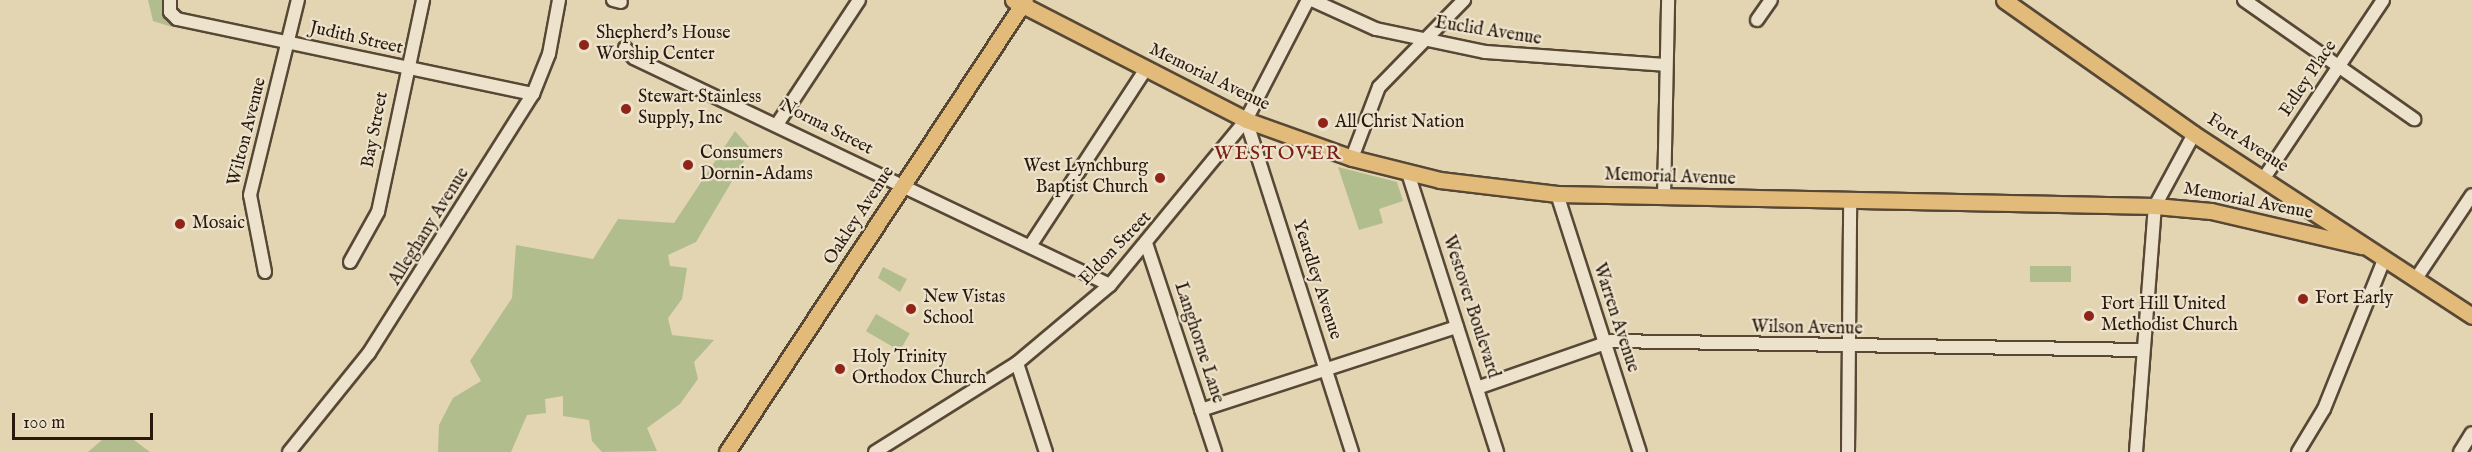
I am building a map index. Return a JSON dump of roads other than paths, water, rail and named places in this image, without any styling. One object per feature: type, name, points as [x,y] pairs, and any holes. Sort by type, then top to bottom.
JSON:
[{"type":"main road","name":"Fort Avenue","points":[[2004,0],[2194,134],[2472,316]]},
{"type":"main road","name":"Memorial Avenue","points":[[1020,2],[1145,70],[1246,120],[1352,158],[1408,172],[1557,194],[1850,203],[2155,206],[2219,213],[2362,246]]},
{"type":"main road","name":"Oakley Avenue","points":[[727,452],[903,185],[1020,2]]},
{"type":"street","name":"Judith Street","points":[[170,0],[172,15],[406,69],[533,94]]},
{"type":"street","name":"Wilton Avenue","points":[[265,272],[250,195],[298,0]]},
{"type":"street","name":"Bay Street","points":[[350,262],[378,212],[406,69],[423,0]]},
{"type":"street","name":"Alleghany Avenue","points":[[289,452],[369,353],[533,94],[549,54],[559,0]]},
{"type":"street","points":[[778,123],[859,0]]},
{"type":"street","name":"Euclid Avenue","points":[[1310,0],[1376,29],[1424,40],[1548,60],[1666,65]]},
{"type":"street","name":"Eldon Street","points":[[875,452],[1017,363],[1110,285],[1148,246],[1246,120],[1310,0]]},
{"type":"street","points":[[1352,158],[1379,87],[1464,0]]},
{"type":"street","points":[[1664,197],[1668,0]]},
{"type":"street","points":[[1757,20],[1771,0]]},
{"type":"street","points":[[2244,0],[2414,119]]},
{"type":"street","name":"Edley Place","points":[[2264,178],[2383,0]]},
{"type":"street","name":"Norma Street","points":[[625,48],[634,58],[778,123],[1110,285]]},
{"type":"street","points":[[1030,246],[1145,70]]},
{"type":"street","name":"Yeardley Avenue","points":[[1246,120],[1352,452]]},
{"type":"street","points":[[2136,452],[2155,206],[2194,134]]},
{"type":"street","name":"Westover Boulevard","points":[[1408,172],[1497,452]]},
{"type":"street","name":"Warren Avenue","points":[[1557,194],[1640,452]]},
{"type":"street","points":[[2415,280],[2472,195]]},
{"type":"street","points":[[1848,452],[1850,203]]},
{"type":"street","name":"Langhorne Lane","points":[[1148,246],[1215,452]]},
{"type":"street","points":[[2298,452],[2324,409],[2384,260]]},
{"type":"street","points":[[1202,410],[1457,327]]},
{"type":"street","name":"Wilson Avenue","points":[[1477,388],[1605,344],[2143,350]]},
{"type":"street","points":[[1017,363],[1046,452]]},
{"type":"street","points":[[2460,452],[2472,433]]},
{"type":"place","name":"Shepherd's House Worship Center","points":[[584,45]]},
{"type":"place","name":"Stewart Stainless Supply, Inc","points":[[626,109]]},
{"type":"place","name":"All Christ Nation","points":[[1323,123]]},
{"type":"place","name":"Consumers Dornin-Adams","points":[[688,165]]},
{"type":"place","name":"West Lynchburg Baptist Church","points":[[1160,178]]},
{"type":"place","name":"Mosaic","points":[[180,224]]},
{"type":"place","name":"Fort Early","points":[[2303,299]]},
{"type":"place","name":"New Vistas School","points":[[911,309]]},
{"type":"place","name":"Fort Hill United Methodist Church","points":[[2089,316]]},
{"type":"place","name":"Holy Trinity Orthodox Church","points":[[840,369]]},
{"type":"district","name":"WESTOVER","points":[[1278,153]]}]
